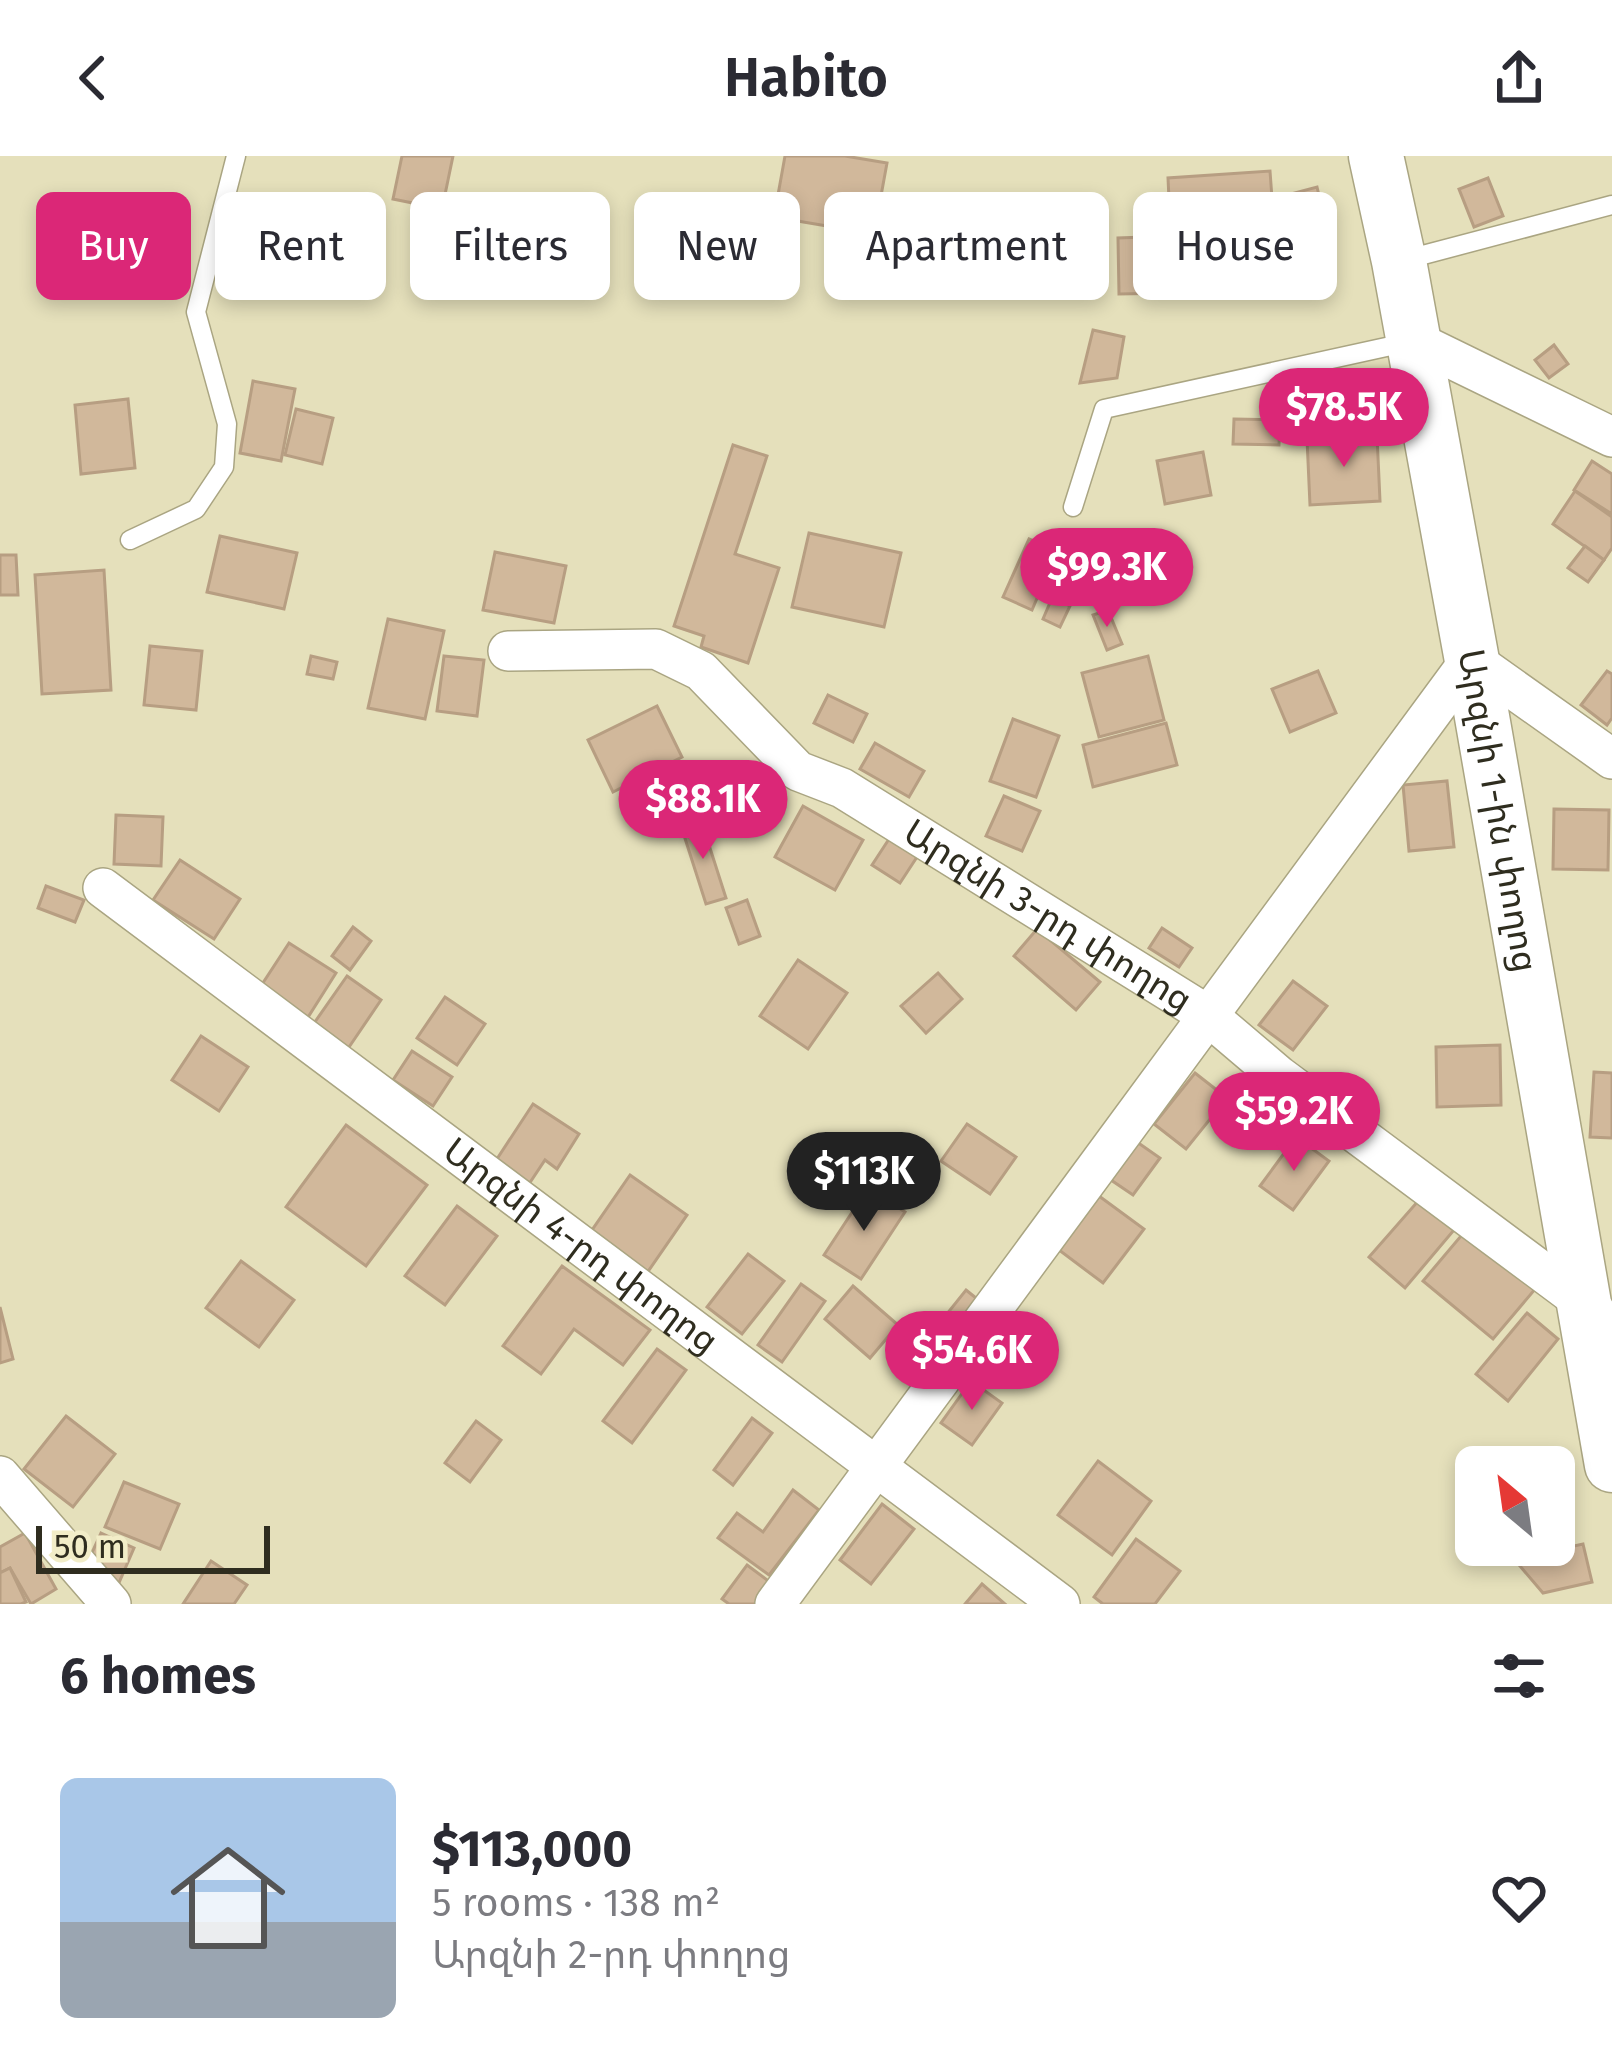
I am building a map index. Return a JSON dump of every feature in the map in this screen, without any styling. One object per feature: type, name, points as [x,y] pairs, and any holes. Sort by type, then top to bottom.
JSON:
[{"type":"street","name":"Արզնի 1-ին փողոց","points":[[1376,156],[1400,261],[1471,658],[1599,1314],[1612,1465]]},
{"type":"street","points":[[1413,340],[1612,436]]},
{"type":"street","name":"Արզնի 3-րդ փողոց","points":[[508,651],[656,650],[701,671],[798,771],[842,788],[1206,1014],[1279,1076],[1599,1314]]},
{"type":"street","points":[[775,1604],[1471,658],[1612,759]]},
{"type":"street","name":"Արզնի 4-րդ փողոց","points":[[103,888],[1060,1604]]},
{"type":"street","points":[[0,1476],[111,1604]]},
{"type":"lane","points":[[130,540],[196,509],[224,467],[227,424],[196,312],[236,156]]},
{"type":"lane","points":[[1400,261],[1612,206]]},
{"type":"lane","points":[[1073,506],[1103,410],[1413,340]]},
{"type":"building","points":[[402,156],[453,156],[446,192],[410,192],[410,202],[393,199]]},
{"type":"building","points":[[785,156],[845,156],[887,163],[882,192],[824,192],[824,226],[800,221],[800,192],[779,192]]},
{"type":"building","points":[[1270,171],[1272,192],[1169,192],[1168,178]]},
{"type":"building","points":[[1488,178],[1503,216],[1474,227],[1459,189]]},
{"type":"building","points":[[1133,237],[1133,294],[1119,294],[1118,238]]},
{"type":"building","points":[[1093,330],[1124,337],[1117,378],[1080,383]]},
{"type":"building","points":[[1554,345],[1568,364],[1549,378],[1535,360]]},
{"type":"building","points":[[253,381],[295,389],[281,461],[240,453]]},
{"type":"building","points":[[128,399],[135,468],[81,474],[75,405]]},
{"type":"building","points":[[296,409],[333,418],[322,464],[285,455]]},
{"type":"building","points":[[1234,419],[1280,420],[1279,445],[1233,444]]},
{"type":"building","points":[[1377,435],[1380,501],[1310,505],[1307,439]]},
{"type":"building","points":[[733,445],[767,456],[735,554],[779,568],[748,663],[701,647],[704,636],[674,626]]},
{"type":"building","points":[[1203,452],[1211,495],[1165,504],[1157,461]]},
{"type":"building","points":[[1592,461],[1612,474],[1612,514],[1574,490]]},
{"type":"building","points":[[1575,491],[1612,517],[1612,548],[1604,560],[1553,524]]},
{"type":"building","points":[[809,533],[901,553],[884,627],[792,607]]},
{"type":"building","points":[[220,536],[297,553],[284,609],[207,592]]},
{"type":"building","points":[[1029,539],[1057,551],[1032,610],[1003,597]]},
{"type":"building","points":[[1585,546],[1604,560],[1588,582],[1568,568]]},
{"type":"building","points":[[495,552],[566,566],[554,623],[483,610]]},
{"type":"building","points":[[0,555],[16,555],[18,595],[0,595]]},
{"type":"building","points":[[104,570],[111,690],[42,694],[35,575]]},
{"type":"building","points":[[1052,598],[1070,606],[1060,627],[1043,619]]},
{"type":"building","points":[[1108,610],[1122,644],[1107,650],[1093,615]]},
{"type":"building","points":[[388,619],[444,631],[425,719],[368,708]]},
{"type":"building","points":[[150,646],[202,651],[196,710],[144,705]]},
{"type":"building","points":[[311,656],[337,662],[333,679],[307,674]]},
{"type":"building","points":[[444,656],[484,660],[477,716],[437,711]]},
{"type":"building","points":[[1148,656],[1164,720],[1099,737],[1082,673]]},
{"type":"building","points":[[1318,671],[1336,713],[1290,732],[1272,689]]},
{"type":"building","points":[[1607,671],[1612,674],[1612,718],[1607,725],[1581,705]]},
{"type":"building","points":[[828,695],[867,714],[853,742],[814,723]]},
{"type":"building","points":[[657,706],[682,757],[613,792],[588,740]]},
{"type":"building","points":[[1013,719],[1059,736],[1036,797],[990,781]]},
{"type":"building","points":[[1166,723],[1177,765],[1093,787],[1083,745]]},
{"type":"building","points":[[875,743],[924,771],[909,797],[860,769]]},
{"type":"building","points":[[1447,781],[1454,847],[1409,851],[1403,785]]},
{"type":"building","points":[[1004,796],[1040,811],[1022,851],[986,836]]},
{"type":"building","points":[[803,806],[863,840],[835,890],[775,857]]},
{"type":"building","points":[[1554,809],[1609,810],[1608,870],[1553,869]]},
{"type":"building","points":[[116,815],[163,817],[161,866],[114,864]]},
{"type":"building","points":[[701,820],[726,898],[706,904],[681,826]]},
{"type":"building","points":[[889,839],[917,857],[900,883],[872,865]]},
{"type":"building","points":[[180,860],[240,899],[214,939],[153,900]]},
{"type":"building","points":[[46,886],[84,900],[75,922],[38,908]]},
{"type":"building","points":[[747,900],[760,936],[739,944],[726,908]]},
{"type":"building","points":[[353,927],[371,941],[350,970],[332,956]]},
{"type":"building","points":[[1162,928],[1192,948],[1179,967],[1149,948]]},
{"type":"building","points":[[1037,929],[1100,982],[1076,1010],[1014,956]]},
{"type":"building","points":[[289,943],[336,973],[305,1022],[257,992]]},
{"type":"building","points":[[798,960],[847,993],[808,1049],[760,1016]]},
{"type":"building","points":[[938,973],[962,999],[926,1033],[901,1006]]},
{"type":"building","points":[[347,976],[381,1000],[345,1053],[310,1029]]},
{"type":"building","points":[[1293,981],[1327,1006],[1293,1050],[1259,1025]]},
{"type":"building","points":[[445,997],[485,1024],[457,1065],[417,1038]]},
{"type":"building","points":[[201,1036],[248,1067],[219,1111],[172,1080]]},
{"type":"building","points":[[1500,1045],[1501,1105],[1437,1107],[1436,1047]]},
{"type":"building","points":[[412,1051],[452,1077],[433,1106],[393,1080]]},
{"type":"building","points":[[1594,1072],[1612,1073],[1612,1138],[1590,1137]]},
{"type":"building","points":[[1195,1073],[1227,1098],[1186,1149],[1154,1124]]},
{"type":"building","points":[[533,1104],[579,1134],[557,1169],[545,1160],[527,1187],[493,1165]]},
{"type":"building","points":[[967,1124],[1016,1157],[990,1194],[941,1161]]},
{"type":"building","points":[[346,1125],[427,1185],[366,1266],[286,1207]]},
{"type":"building","points":[[1296,1137],[1329,1161],[1293,1210],[1260,1186]]},
{"type":"building","points":[[1137,1142],[1160,1158],[1133,1195],[1111,1180]]},
{"type":"building","points":[[630,1175],[687,1215],[647,1273],[590,1233]]},
{"type":"building","points":[[868,1188],[905,1212],[861,1279],[824,1255]]},
{"type":"building","points":[[1099,1196],[1144,1229],[1103,1283],[1059,1250]]},
{"type":"building","points":[[1419,1200],[1454,1230],[1405,1288],[1369,1257]]},
{"type":"building","points":[[457,1206],[497,1236],[445,1305],[405,1276]]},
{"type":"building","points":[[1466,1230],[1536,1288],[1493,1339],[1423,1281]]},
{"type":"building","points":[[748,1254],[784,1281],[742,1334],[707,1307]]},
{"type":"building","points":[[241,1261],[294,1300],[259,1347],[206,1308]]},
{"type":"building","points":[[562,1266],[650,1330],[623,1365],[574,1329],[541,1374],[503,1346]]},
{"type":"building","points":[[801,1284],[825,1301],[782,1362],[758,1345]]},
{"type":"building","points":[[853,1286],[898,1325],[870,1358],[825,1319]]},
{"type":"building","points":[[966,1290],[981,1302],[949,1343],[934,1330]]},
{"type":"building","points":[[0,1307],[13,1359],[0,1363]]},
{"type":"building","points":[[1527,1313],[1558,1339],[1508,1401],[1476,1374]]},
{"type":"building","points":[[657,1349],[686,1370],[632,1443],[603,1421]]},
{"type":"building","points":[[971,1381],[1002,1403],[972,1445],[941,1423]]},
{"type":"building","points":[[66,1416],[115,1454],[73,1507],[24,1469]]},
{"type":"building","points":[[752,1418],[772,1433],[733,1485],[714,1470]]},
{"type":"building","points":[[476,1421],[501,1440],[470,1482],[445,1463]]},
{"type":"building","points":[[1098,1461],[1151,1501],[1112,1555],[1058,1515]]},
{"type":"building","points":[[124,1482],[179,1504],[160,1549],[105,1527]]},
{"type":"building","points":[[793,1490],[819,1510],[769,1575],[718,1538],[737,1513],[763,1532]]},
{"type":"building","points":[[882,1504],[914,1529],[871,1584],[840,1560]]},
{"type":"building","points":[[25,1533],[56,1589],[31,1604],[10,1568],[0,1573],[0,1547]]},
{"type":"building","points":[[101,1533],[134,1548],[118,1585],[84,1570]]},
{"type":"building","points":[[1136,1539],[1180,1571],[1155,1604],[1103,1604],[1094,1597]]},
{"type":"building","points":[[1583,1544],[1592,1582],[1543,1593],[1520,1566],[1575,1566],[1575,1546]]},
{"type":"building","points":[[211,1561],[247,1585],[234,1604],[183,1604]]},
{"type":"building","points":[[747,1565],[771,1583],[755,1604],[729,1604],[722,1599]]},
{"type":"building","points":[[10,1568],[26,1602],[21,1604],[0,1604],[0,1573]]},
{"type":"building","points":[[982,1584],[1005,1604],[965,1604]]}]
